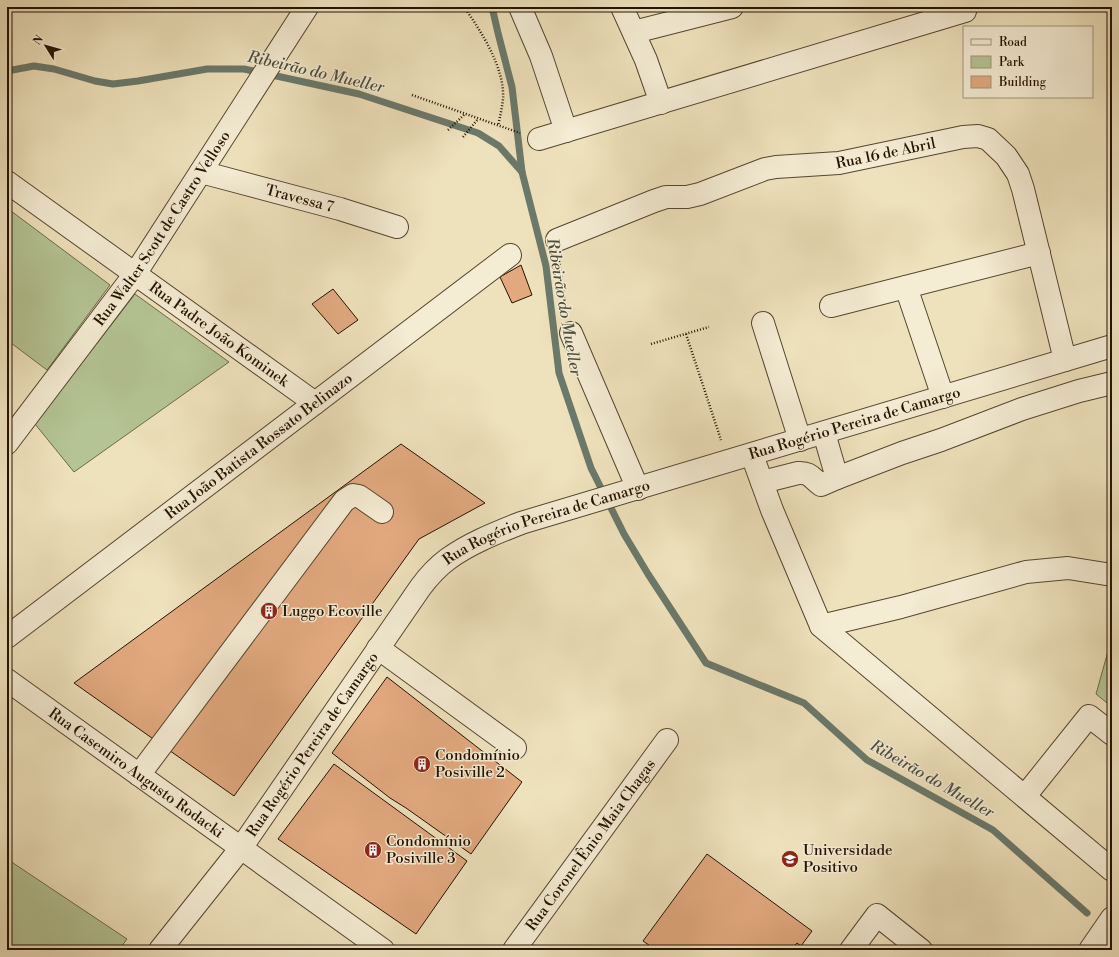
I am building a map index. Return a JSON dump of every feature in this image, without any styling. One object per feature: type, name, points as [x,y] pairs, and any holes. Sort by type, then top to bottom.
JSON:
[{"type":"street","name":"Rua Walter Scott de Castro Velloso","points":[[7,443],[135,274],[307,7]]},
{"type":"street","points":[[520,7],[541,56],[566,131]]},
{"type":"street","points":[[622,7],[646,60],[660,103]]},
{"type":"street","points":[[634,32],[732,7]]},
{"type":"street","points":[[539,139],[964,11],[966,7]]},
{"type":"street","name":"Rua 16 de Abril","points":[[556,240],[654,201],[666,197],[687,197],[700,194],[765,169],[839,163],[963,136],[978,136],[988,139],[1006,156],[1018,174],[1065,360]]},
{"type":"street","name":"Travessa 7","points":[[201,172],[340,209],[397,227]]},
{"type":"street","name":"Rua Padre João Kominek","points":[[9,187],[135,274],[315,403]]},
{"type":"street","points":[[831,306],[1039,253]]},
{"type":"street","name":"Rua João Batista Rossato Belinazo","points":[[7,637],[510,255]]},
{"type":"street","points":[[906,287],[943,397]]},
{"type":"street","points":[[763,322],[800,440]]},
{"type":"street","points":[[571,333],[633,490]]},
{"type":"street","name":"Rua Rogério Pereira de Camargo","points":[[160,950],[241,848],[420,588],[433,572],[448,559],[469,546],[495,533],[521,523],[1112,346]]},
{"type":"street","points":[[762,482],[804,473],[808,474],[819,485],[821,485],[902,453],[941,440],[1022,409],[1079,391],[1112,383]]},
{"type":"street","points":[[824,433],[837,478]]},
{"type":"street","points":[[752,455],[772,510],[821,626],[1112,870]]},
{"type":"street","points":[[139,775],[344,501],[352,495],[359,496],[382,512]]},
{"type":"street","points":[[821,626],[901,607],[1026,572],[1068,568],[1112,575]]},
{"type":"street","points":[[378,648],[515,748]]},
{"type":"street","name":"Rua Casemiro Augusto Rodacki","points":[[7,680],[383,950]]},
{"type":"street","points":[[1025,796],[1089,716],[1112,734]]},
{"type":"street","name":"Rua Coronel Ênio Maia Chagas","points":[[514,950],[667,740]]},
{"type":"street","points":[[851,950],[877,915],[921,950]]},
{"type":"street","points":[[1090,950],[1112,918]]},
{"type":"path","points":[[412,95],[498,126],[503,98],[499,69],[486,41],[464,7]]},
{"type":"path","points":[[448,130],[465,114]]},
{"type":"path","points":[[463,137],[478,119]]},
{"type":"path","points":[[556,240],[571,333]]},
{"type":"path","points":[[651,344],[709,327]]},
{"type":"path","points":[[686,334],[728,462]]},
{"type":"green space","points":[[7,208],[110,285],[47,370],[7,340]]},
{"type":"green space","points":[[135,294],[229,362],[74,472],[35,424]]},
{"type":"green space","points":[[1112,637],[1112,707],[1096,694]]},
{"type":"green space","points":[[7,859],[127,939],[119,950],[7,950]]},
{"type":"building","points":[[521,265],[532,295],[512,303],[500,277]]},
{"type":"building","points":[[333,289],[358,320],[338,334],[312,304]]},
{"type":"building","name":"Luggo Ecoville","points":[[401,444],[485,503],[419,539],[234,796],[74,683]]},
{"type":"building","name":"Condomínio Posiville 2","points":[[387,677],[522,782],[471,854],[390,798],[332,753]]},
{"type":"building","name":"Condomínio Posiville 3","points":[[334,764],[467,861],[416,934],[278,839]]},
{"type":"building","points":[[707,854],[812,931],[801,946],[797,943],[791,950],[656,950],[643,941]]},
{"type":"waterway","points":[[492,7],[512,87],[522,172]]},
{"type":"waterway","name":"Ribeirão do Mueller","points":[[7,71],[34,66],[54,69],[95,81],[113,84],[207,69],[244,69],[359,94],[478,133],[499,146],[522,172],[546,266],[559,373],[591,468],[624,534],[648,574],[706,663],[804,703],[867,760],[993,830],[1087,913]]},
{"type":"place","name":"Luggo Ecoville","points":[[269,611]]},
{"type":"place","name":"Condomínio Posiville 2","points":[[422,764]]},
{"type":"place","name":"Condomínio Posiville 3","points":[[373,850]]},
{"type":"place","name":"Universidade Positivo","points":[[790,859]]}]
